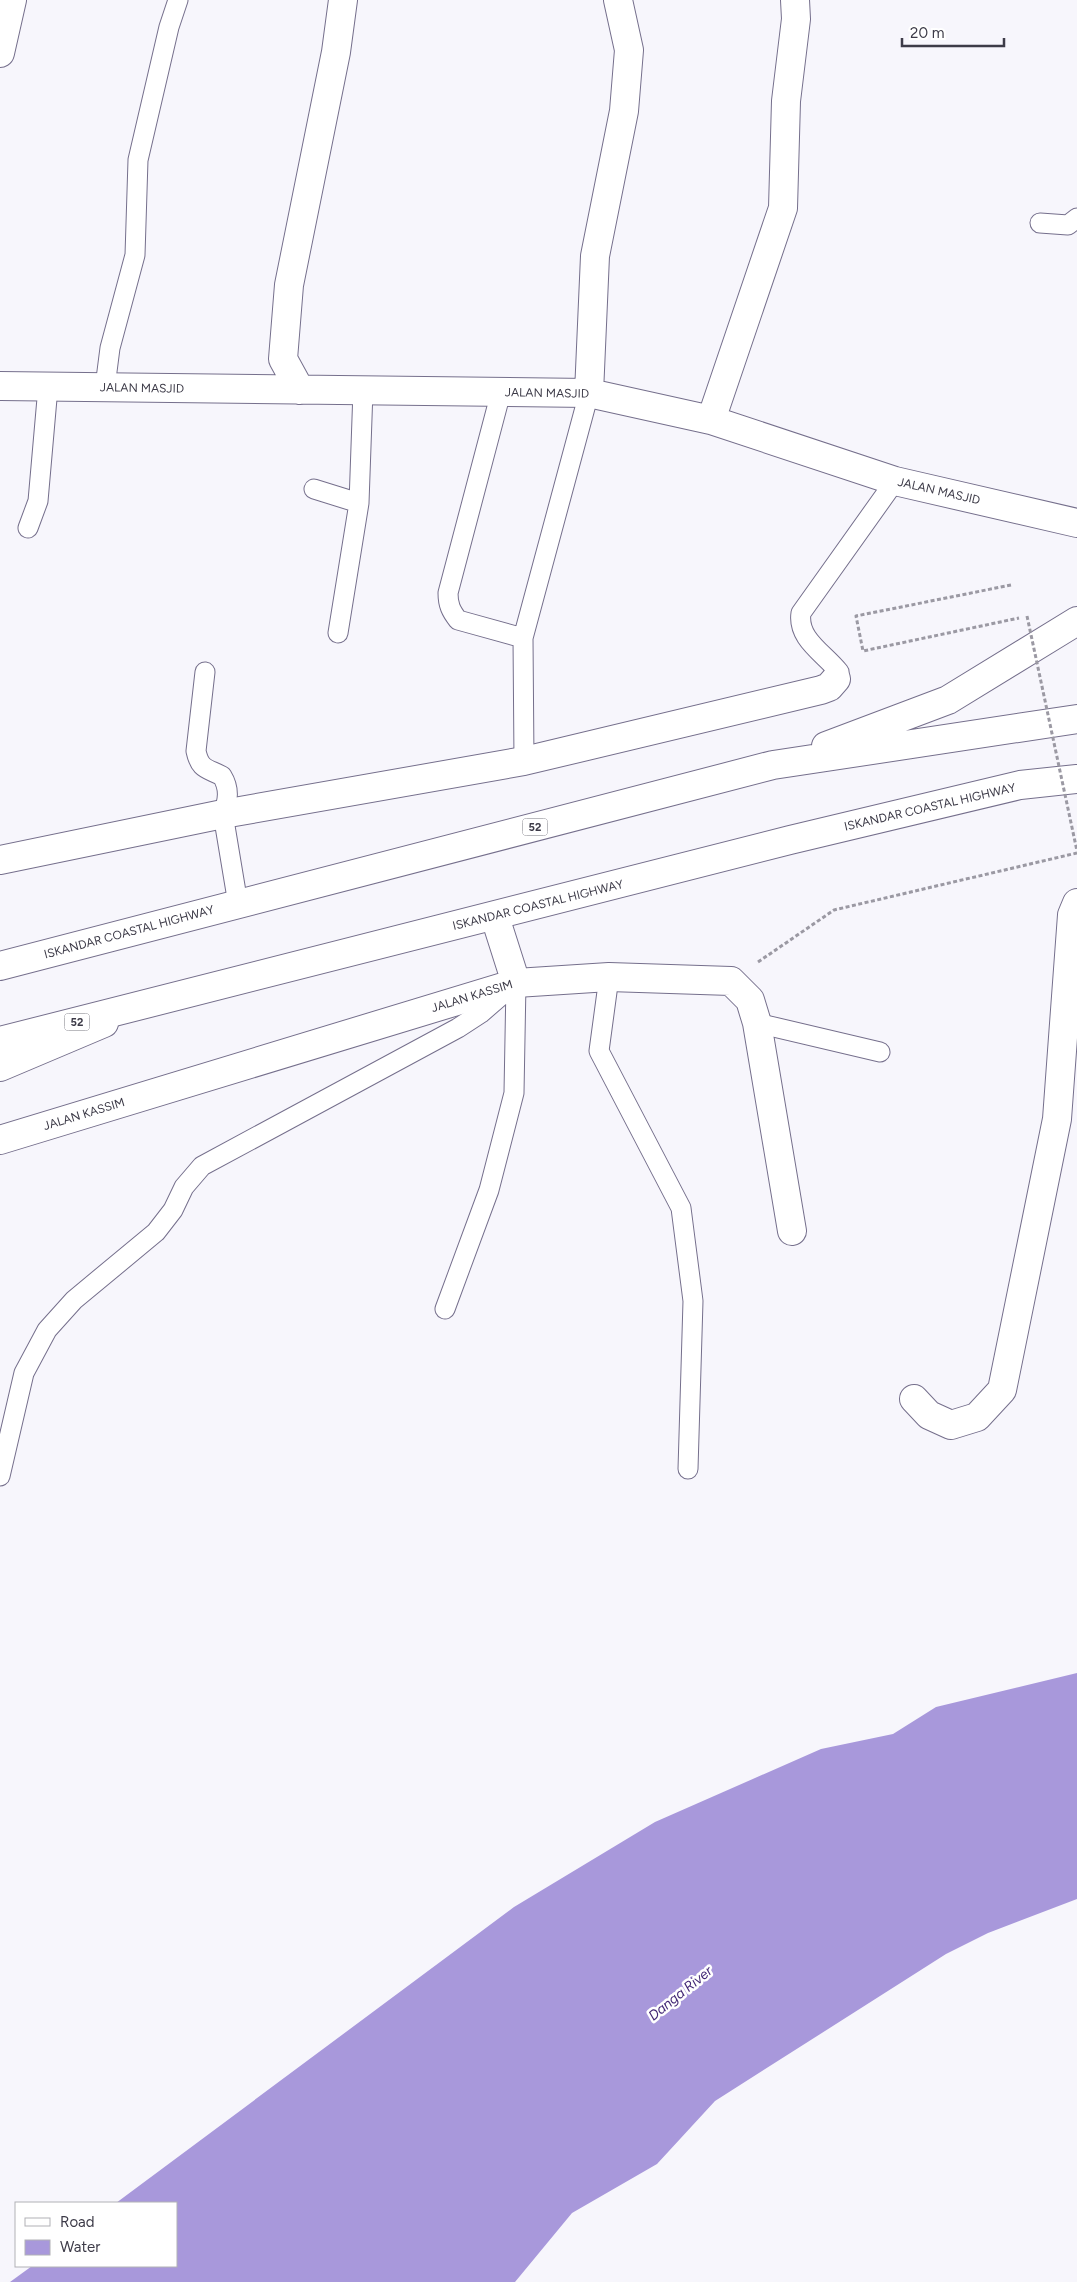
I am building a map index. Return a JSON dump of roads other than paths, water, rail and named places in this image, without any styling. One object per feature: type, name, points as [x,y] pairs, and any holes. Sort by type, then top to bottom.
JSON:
[{"type":"main road","points":[[0,53],[12,0]]},
{"type":"main road","points":[[300,390],[284,359],[289,286],[336,52],[343,0]]},
{"type":"main road","points":[[589,393],[595,256],[624,111],[629,50],[618,0]]},
{"type":"main road","points":[[711,420],[783,208],[786,100],[796,19],[795,0]]},
{"type":"main road","name":"JALAN MASJID","points":[[0,386],[589,393],[711,420],[895,481],[1077,523]]},
{"type":"main road","points":[[773,766],[948,700],[1077,621]]},
{"type":"main road","points":[[0,860],[223,814],[524,760],[821,690],[829,687],[836,680]]},
{"type":"main road","name":"ISKANDAR COASTAL HIGHWAY","points":[[6,963],[773,766],[1077,719]]},
{"type":"main road","name":"ISKANDAR COASTAL HIGHWAY","points":[[0,1041],[495,917],[781,842],[1020,785],[1077,779]]},
{"type":"main road","points":[[914,1399],[929,1415],[951,1425],[978,1417],[1002,1390],[1057,1119],[1072,915],[1077,903]]},
{"type":"main road","points":[[495,917],[516,982]]},
{"type":"main road","name":"JALAN KASSIM","points":[[0,1140],[516,982],[609,977],[731,981],[750,1000],[757,1023]]},
{"type":"main road","points":[[0,1067],[154,1002]]},
{"type":"main road","points":[[757,1023],[792,1231]]},
{"type":"lane","points":[[105,387],[110,348],[134,255],[138,160],[178,0]]},
{"type":"lane","points":[[1040,223],[1068,225],[1077,218]]},
{"type":"lane","points":[[28,528],[38,501],[48,387]]},
{"type":"lane","points":[[338,633],[360,503],[363,390]]},
{"type":"lane","points":[[501,392],[448,593],[448,603],[458,620],[523,638]]},
{"type":"lane","points":[[524,760],[523,638],[589,393]]},
{"type":"lane","points":[[836,680],[839,672],[806,638],[799,622],[801,613],[895,481]]},
{"type":"lane","points":[[314,489],[360,503]]},
{"type":"lane","points":[[205,672],[196,751],[198,761],[205,770],[222,776],[226,783],[228,802],[223,814],[238,904]]},
{"type":"lane","points":[[609,977],[599,1051],[681,1208],[693,1301],[688,1469]]},
{"type":"lane","points":[[445,1309],[489,1190],[514,1093],[516,982]]},
{"type":"lane","points":[[0,1476],[24,1373],[47,1330],[74,1300],[156,1232],[174,1210],[184,1188],[202,1166],[458,1028],[481,1013],[516,982]]},
{"type":"lane","points":[[757,1023],[880,1052]]},
{"type":"water","name":"Danga River","points":[[1077,1673],[1077,1899],[988,1933],[946,1954],[715,2101],[657,2164],[572,2213],[515,2282],[10,2282],[31,2267],[178,2267],[178,2202],[117,2202],[514,1907],[655,1822],[821,1749],[893,1734],[936,1707]]}]
